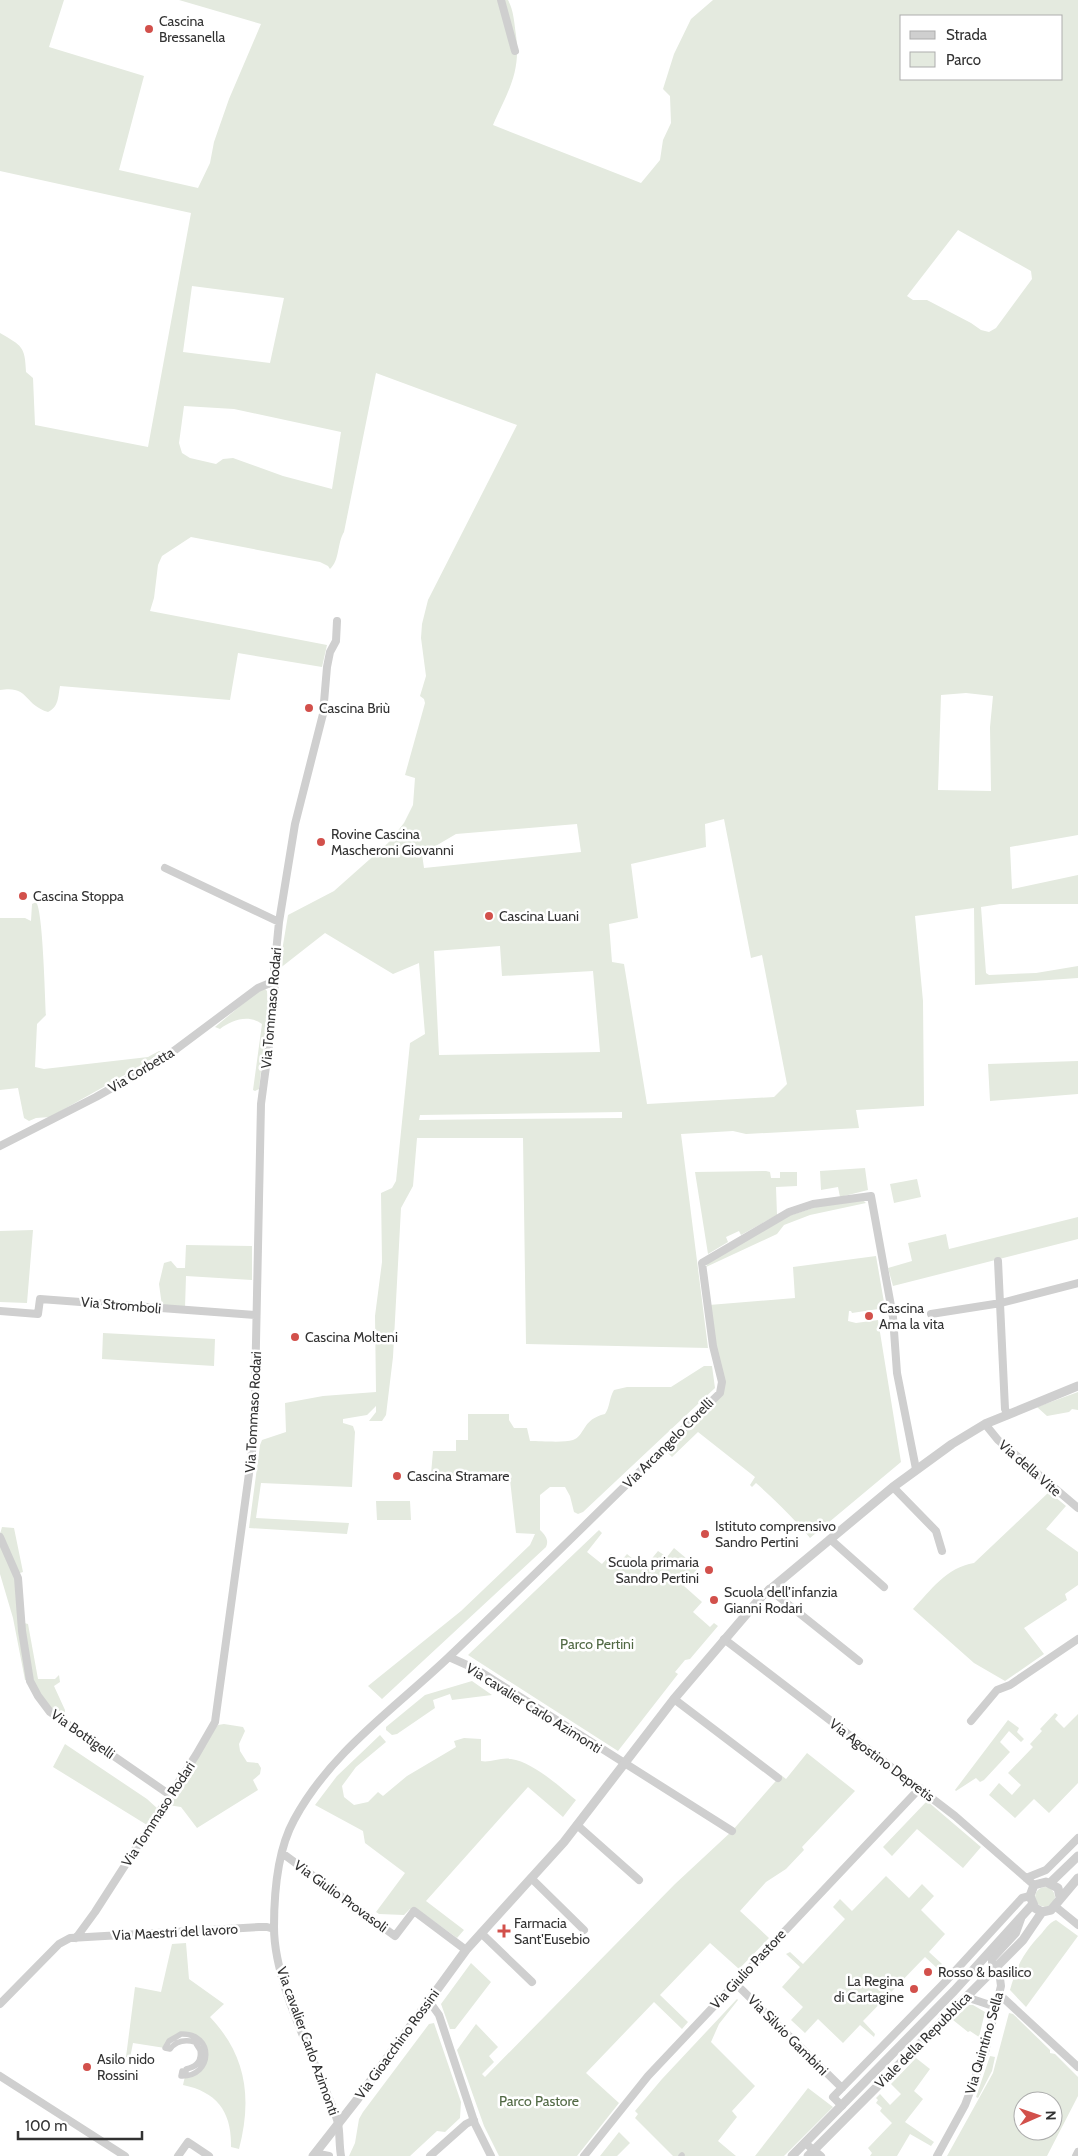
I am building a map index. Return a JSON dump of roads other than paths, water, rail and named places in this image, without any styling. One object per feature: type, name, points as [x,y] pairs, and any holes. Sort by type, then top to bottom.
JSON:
[{"type":"street","points":[[500,0],[515,51]]},
{"type":"street","name":"Via Tommaso Rodari","points":[[0,2004],[59,1944],[76,1938],[95,1912],[170,1795],[214,1722],[254,1438],[255,1315],[261,1104],[275,999],[279,922],[295,824],[306,776],[317,744],[323,714],[327,666],[330,652],[336,640],[337,621]]},
{"type":"street","points":[[165,868],[279,922]]},
{"type":"street","name":"Via Corbetta","points":[[0,1146],[164,1059],[258,988],[275,981]]},
{"type":"street","name":"Via Arcangelo Corelli","points":[[449,1657],[720,1393],[722,1382],[713,1346],[702,1263],[789,1212],[813,1204],[871,1196],[893,1317],[899,1381],[916,1469]]},
{"type":"street","points":[[998,1261],[1005,1408],[1008,1415]]},
{"type":"street","points":[[931,1314],[1001,1303],[1078,1283]]},
{"type":"street","name":"Via Stromboli","points":[[0,1311],[38,1314],[40,1299],[255,1315]]},
{"type":"street","name":"Via Gioacchino Rossini","points":[[313,2156],[466,1950],[577,1825],[674,1699],[768,1589],[916,1469],[985,1424],[1078,1386]]},
{"type":"street","name":"Via della Vite","points":[[985,1424],[998,1440],[1078,1508]]},
{"type":"street","points":[[893,1486],[936,1531],[942,1551]]},
{"type":"street","name":"Via Bottigelli","points":[[0,1539],[18,1578],[22,1630],[30,1682],[38,1696],[50,1712],[170,1795]]},
{"type":"street","points":[[830,1539],[884,1587]]},
{"type":"street","points":[[768,1589],[859,1661]]},
{"type":"street","points":[[971,1721],[997,1690],[1010,1685],[1078,1639]]},
{"type":"street","name":"Via Agostino Depretis","points":[[724,1640],[920,1788],[1034,1885]]},
{"type":"street","name":"Via cavalier Carlo Azimonti","points":[[340,2156],[338,2123],[282,1975],[274,1929],[275,1902],[282,1853],[293,1822],[310,1794],[357,1740],[449,1657],[476,1670],[624,1764]]},
{"type":"street","points":[[674,1699],[778,1778]]},
{"type":"street","points":[[624,1764],[732,1831]]},
{"type":"street","name":"Via Giulio Pastore","points":[[584,2156],[648,2076],[920,1788]]},
{"type":"street","points":[[577,1825],[639,1880]]},
{"type":"street","points":[[1026,1878],[1046,1870],[1078,1838]]},
{"type":"street","name":"Via Giulio Provasoli","points":[[282,1853],[395,1936],[414,1911],[466,1950]]},
{"type":"street","points":[[1050,1883],[1078,1856]]},
{"type":"street","points":[[531,1878],[584,1930]]},
{"type":"street","points":[[996,1967],[1023,1940],[1042,1912],[1056,1907],[1060,1897],[1078,1878]]},
{"type":"street","points":[[1042,1912],[1032,1906],[1030,1896],[1034,1885],[1042,1882],[1050,1883],[1058,1888],[1060,1897]]},
{"type":"street","name":"Viale della Repubblica","points":[[842,2088],[945,1982],[1022,1898],[1030,1896]]},
{"type":"street","points":[[1021,1919],[1032,1906]]},
{"type":"street","points":[[1056,1907],[1078,1925]]},
{"type":"street","name":"Viale della Repubblica","points":[[792,2156],[1021,1919]]},
{"type":"street","name":"Viale della Repubblica","points":[[814,2154],[996,1967],[992,1963],[992,1959],[1016,1933],[1021,1919]]},
{"type":"street","name":"Via Maestri del lavoro","points":[[76,1938],[259,1927],[274,1929]]},
{"type":"street","points":[[481,1933],[532,1982]]},
{"type":"street","name":"Via Quintino Sella","points":[[937,2156],[971,2092],[984,2052],[1001,1980],[996,1967]]},
{"type":"street","name":"Via Silvio Gambini","points":[[735,1983],[842,2088]]},
{"type":"street","points":[[999,1994],[1078,2067]]},
{"type":"street","points":[[966,1997],[996,2007]]},
{"type":"street","points":[[429,2001],[439,2015],[474,2120],[491,2156]]},
{"type":"street","points":[[181,2034],[191,2035],[201,2040],[206,2056],[204,2065],[196,2073],[181,2076],[182,2071],[186,2072],[186,2069],[197,2065],[201,2056],[200,2050],[195,2042],[189,2040],[174,2043],[170,2048],[165,2048],[166,2045],[173,2038],[181,2034]]},
{"type":"street","points":[[0,2076],[126,2156]]},
{"type":"street","points":[[842,2088],[833,2098],[842,2106]]},
{"type":"street","points":[[430,2156],[466,2124],[474,2120]]},
{"type":"street","points":[[178,2156],[188,2142],[209,2156]]},
{"type":"street","points":[[805,2143],[814,2154]]},
{"type":"street","points":[[1076,2156],[1078,2152]]},
{"type":"street","points":[[313,2156],[319,2154],[329,2156]]},
{"type":"place","name":"Cascina Bressanella","points":[[149,29]]},
{"type":"place","name":"Cascina Briù","points":[[309,708]]},
{"type":"place","name":"Rovine Cascina Mascheroni Giovanni","points":[[321,842]]},
{"type":"place","name":"Cascina Stoppa","points":[[23,896]]},
{"type":"place","name":"Cascina Luani","points":[[489,916]]},
{"type":"place","name":"Cascina Ama la vita","points":[[869,1316]]},
{"type":"place","name":"Cascina Molteni","points":[[295,1337]]},
{"type":"place","name":"Cascina Stramare","points":[[397,1476]]},
{"type":"place","name":"Istituto comprensivo Sandro Pertini","points":[[705,1534]]},
{"type":"place","name":"Scuola primaria Sandro Pertini","points":[[709,1570]]},
{"type":"place","name":"Scuola dell’infanzia Gianni Rodari","points":[[714,1600]]},
{"type":"place","name":"Farmacia Sant'Eusebio","points":[[504,1931]]},
{"type":"place","name":"Rosso & basilico","points":[[928,1972]]},
{"type":"place","name":"La Regina di Cartagine","points":[[914,1989]]},
{"type":"place","name":"Asilo nido Rossini","points":[[87,2067]]},
{"type":"park label","name":"Parco Pertini","points":[[597,1644]]},
{"type":"park label","name":"Parco Pastore","points":[[539,2101]]}]
